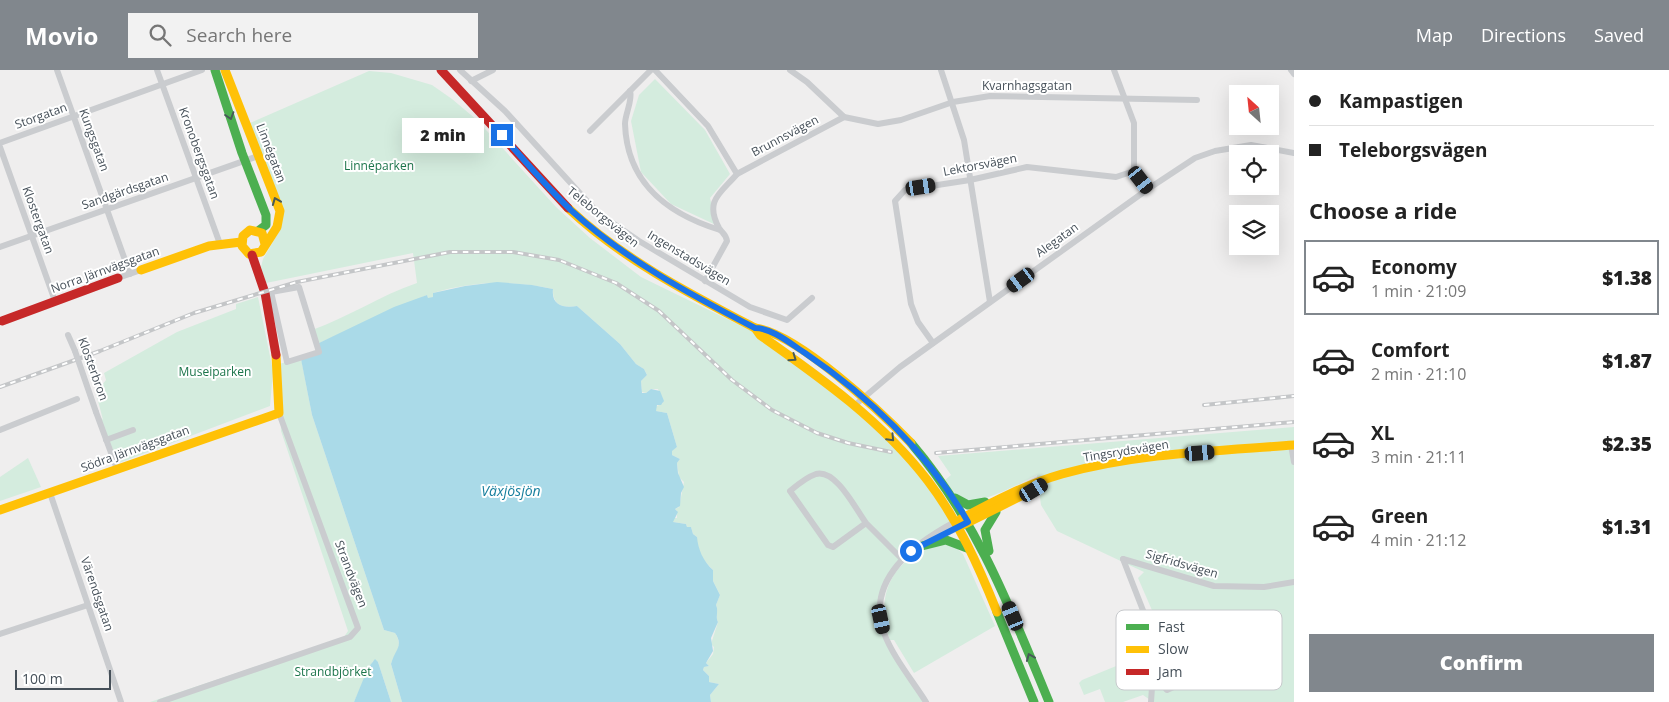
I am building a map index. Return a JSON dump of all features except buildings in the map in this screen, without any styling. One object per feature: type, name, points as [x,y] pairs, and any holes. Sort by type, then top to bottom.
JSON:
[{"type":"street","name":"Kungsgatan","points":[[57,70],[130,274]]},
{"type":"street","name":"Kronobergsgatan","points":[[157,70],[220,244]]},
{"type":"street","name":"Storgatan","points":[[0,143],[202,70]]},
{"type":"street","name":"Linnégatan","points":[[216,70],[267,221],[258,231]]},
{"type":"street","name":"Linnégatan","points":[[225,70],[280,211],[279,224],[265,244]]},
{"type":"street","name":"Teleborgsvägen","points":[[441,70],[573,212],[648,269],[755,328],[760,335],[828,383],[855,405],[910,458],[955,526],[967,548],[987,589],[1034,702]]},
{"type":"street","name":"Ingenstadsvägen","points":[[460,70],[505,111],[598,213],[618,228],[750,307],[782,320],[792,318],[812,298]]},
{"type":"street","points":[[471,81],[493,70]]},
{"type":"street","points":[[590,131],[653,70],[708,126],[737,174]]},
{"type":"street","points":[[790,70],[807,82],[844,117]]},
{"type":"street","points":[[940,70],[953,102],[964,140],[990,302]]},
{"type":"street","points":[[1114,70],[1134,123],[1134,170],[1148,189]]},
{"type":"street","points":[[1291,70],[1294,74]]},
{"type":"street","points":[[630,91],[625,125],[628,145],[637,172],[643,183],[652,194],[685,216],[720,230]]},
{"type":"street","name":"Kvarnhagsgatan","points":[[844,117],[878,124],[901,120],[953,102],[990,96],[1197,100]]},
{"type":"street","name":"Brunnsvägen","points":[[704,281],[726,244],[727,238],[720,230],[714,216],[716,194],[737,174],[844,117]]},
{"type":"street","name":"Alegatan","points":[[855,405],[900,367],[933,343],[1148,189],[1195,158],[1215,150],[1251,145],[1284,149],[1294,153]]},
{"type":"street","name":"Klostergatan","points":[[0,147],[55,301]]},
{"type":"street","name":"Sandgärdsgatan","points":[[0,247],[258,156]]},
{"type":"street","name":"Lektorsvägen","points":[[933,343],[918,322],[911,304],[896,201],[905,190],[970,180],[1027,167],[1116,177],[1134,170]]},
{"type":"street","points":[[250,230],[258,231],[264,237],[265,244],[260,253],[252,254],[244,251],[242,239],[250,230]]},
{"type":"street","name":"Norra Järnvägsgatan","points":[[1,321],[118,278],[220,244],[224,239],[242,239]]},
{"type":"street","points":[[252,254],[267,295],[272,321],[278,375],[279,412]]},
{"type":"street","points":[[299,287],[319,352],[287,362],[271,292],[299,287]]},
{"type":"street","name":"Teleborgsvägen","points":[[755,328],[763,328],[794,346],[864,397],[912,446],[952,496],[967,520],[993,571],[1049,702]]},
{"type":"street","name":"Klosterbron","points":[[68,335],[117,468]]},
{"type":"street","points":[[0,430],[77,399]]},
{"type":"street","name":"Södra Järnvägsgatan","points":[[0,510],[279,412]]},
{"type":"street","name":"Strandvägen","points":[[160,702],[350,637],[358,628],[279,412]]},
{"type":"street","points":[[106,440],[132,430]]},
{"type":"street","points":[[1293,445],[1294,462]]},
{"type":"street","name":"Tingsrydsvägen","points":[[967,520],[1004,497],[1031,485],[1082,470],[1131,460],[1293,445]]},
{"type":"street","points":[[866,523],[833,547],[828,545],[790,491],[814,475],[823,473],[833,477],[866,523],[902,559]]},
{"type":"street","name":"Tingsrydsvägen","points":[[955,526],[1001,506],[1053,479]]},
{"type":"street","name":"Värendsgatan","points":[[50,493],[122,702]]},
{"type":"street","points":[[952,496],[972,505],[1004,497]]},
{"type":"street","points":[[993,571],[983,533],[988,520],[1001,506]]},
{"type":"street","points":[[926,702],[887,641],[881,619],[886,583],[902,559],[915,549],[955,526]]},
{"type":"street","points":[[915,549],[946,540],[967,548]]},
{"type":"street","name":"Sigfridsvägen","points":[[1143,610],[1123,559],[1214,586],[1264,587],[1294,582]]},
{"type":"street","points":[[0,634],[88,604]]},
{"type":"green space","name":"Linnéparken","points":[[369,71],[391,73],[432,85],[452,99],[477,120],[556,207],[590,238],[641,277],[760,335],[829,383],[910,458],[957,528],[918,547],[891,573],[881,606],[883,631],[926,702],[711,702],[710,695],[719,684],[709,682],[709,676],[703,670],[704,667],[709,666],[706,663],[713,654],[714,647],[711,644],[718,622],[716,605],[720,595],[713,581],[713,570],[701,557],[696,544],[697,537],[693,534],[691,527],[687,527],[686,524],[673,522],[673,518],[677,518],[677,511],[675,509],[679,507],[684,482],[679,477],[677,463],[680,459],[672,455],[671,451],[677,447],[667,413],[656,411],[655,407],[663,403],[658,389],[651,389],[646,393],[642,392],[641,381],[647,375],[644,369],[636,364],[620,344],[577,306],[568,307],[560,305],[554,299],[553,289],[523,284],[493,283],[448,289],[433,293],[434,297],[428,299],[427,295],[317,344],[312,330],[417,283],[413,253],[266,283],[261,267],[263,259],[280,230],[283,216],[250,123]]},
{"type":"green space","points":[[655,79],[705,130],[730,174],[710,198],[716,225],[671,204],[641,172],[631,121],[639,95]]},
{"type":"green space","name":"Museiparken","points":[[258,297],[273,371],[270,406],[119,463],[96,412],[103,420],[96,393],[106,380],[104,373],[177,332],[236,309],[236,304]]},
{"type":"green space","name":"Strandbjörket","points":[[301,358],[312,415],[384,630],[395,633],[398,638],[398,649],[391,664],[402,702],[391,702],[378,662],[373,661],[354,702],[150,702],[344,637],[348,631],[281,431],[279,364]]},
{"type":"green space","points":[[1294,427],[1294,702],[1153,702],[1143,695],[1123,702],[1105,702],[1100,689],[1084,695],[1079,683],[1082,680],[1116,666],[1116,690],[1282,690],[1282,610],[1152,610],[1138,578],[1144,572],[1057,531],[1041,505],[1037,475],[997,494],[965,502],[959,500],[945,480],[951,475],[938,456]]},
{"type":"green space","points":[[28,458],[41,487],[0,501],[0,477]]},
{"type":"green space","points":[[945,544],[954,546],[963,554],[995,626],[914,673],[894,640],[890,640],[885,623],[884,606],[887,591],[892,578],[901,566],[913,556]]},
{"type":"water","name":"Växjösjön","points":[[497,282],[553,289],[554,299],[559,305],[567,307],[577,306],[620,344],[636,364],[644,369],[647,375],[641,381],[642,393],[646,393],[651,389],[660,391],[664,401],[661,405],[657,405],[656,411],[667,413],[677,447],[672,451],[672,455],[680,459],[677,463],[678,473],[684,487],[681,493],[680,506],[675,509],[678,512],[673,522],[686,524],[687,527],[691,527],[693,534],[697,537],[706,563],[713,570],[713,581],[720,595],[716,605],[718,622],[711,638],[713,651],[706,663],[709,666],[704,667],[703,670],[709,676],[709,682],[719,684],[710,695],[711,702],[402,702],[391,664],[399,645],[398,637],[395,633],[384,630],[312,415],[301,359],[320,352],[319,343],[394,307],[427,295],[428,298],[433,297],[433,293]]},
{"type":"water","points":[[375,659],[378,662],[391,702],[354,702],[368,668]]},
{"type":"railway","points":[[0,387],[100,351],[194,313],[297,282],[450,252],[513,252],[559,260],[616,283],[659,311],[732,380],[772,410],[817,433],[848,443],[891,452]]},
{"type":"railway","points":[[1204,405],[1294,396]]},
{"type":"railway","points":[[936,453],[1294,422]]},
{"type":"traffic: fast","points":[[215,70],[242,153],[266,215],[266,225],[258,231]]},
{"type":"traffic: fast","points":[[911,443],[934,472],[974,535],[1006,600],[1049,702]]},
{"type":"traffic: fast","points":[[955,498],[968,505],[985,502]]},
{"type":"traffic: fast","points":[[989,551],[985,530],[996,512]]},
{"type":"traffic: fast","points":[[918,547],[946,540],[967,548]]},
{"type":"traffic: fast","points":[[997,612],[1034,702]]},
{"type":"traffic: slow","points":[[225,70],[280,211],[277,227],[261,252],[249,254],[242,246],[243,236],[250,230],[262,233],[265,244]]},
{"type":"traffic: slow","points":[[568,208],[611,243],[657,274],[755,328],[773,333],[815,358],[860,394],[911,443]]},
{"type":"traffic: slow","points":[[141,270],[209,246],[241,242]]},
{"type":"traffic: slow","points":[[755,328],[760,335],[850,402],[910,459],[949,512],[975,561],[997,612]]},
{"type":"traffic: slow","points":[[0,510],[279,413],[276,355]]},
{"type":"traffic: slow","points":[[961,519],[1023,488],[1062,474],[1091,467],[1149,457],[1294,445]]},
{"type":"traffic: slow","points":[[963,525],[1037,488]]},
{"type":"traffic: jam","points":[[441,70],[568,208]]},
{"type":"traffic: jam","points":[[252,255],[265,293],[276,355]]},
{"type":"traffic: jam","points":[[2,321],[118,278]]},
{"type":"route","points":[[502,135],[549,189],[598,232],[648,269],[700,300],[755,328],[763,328],[794,346],[835,374],[864,397],[898,430],[932,469],[968,522],[911,551]]}]
